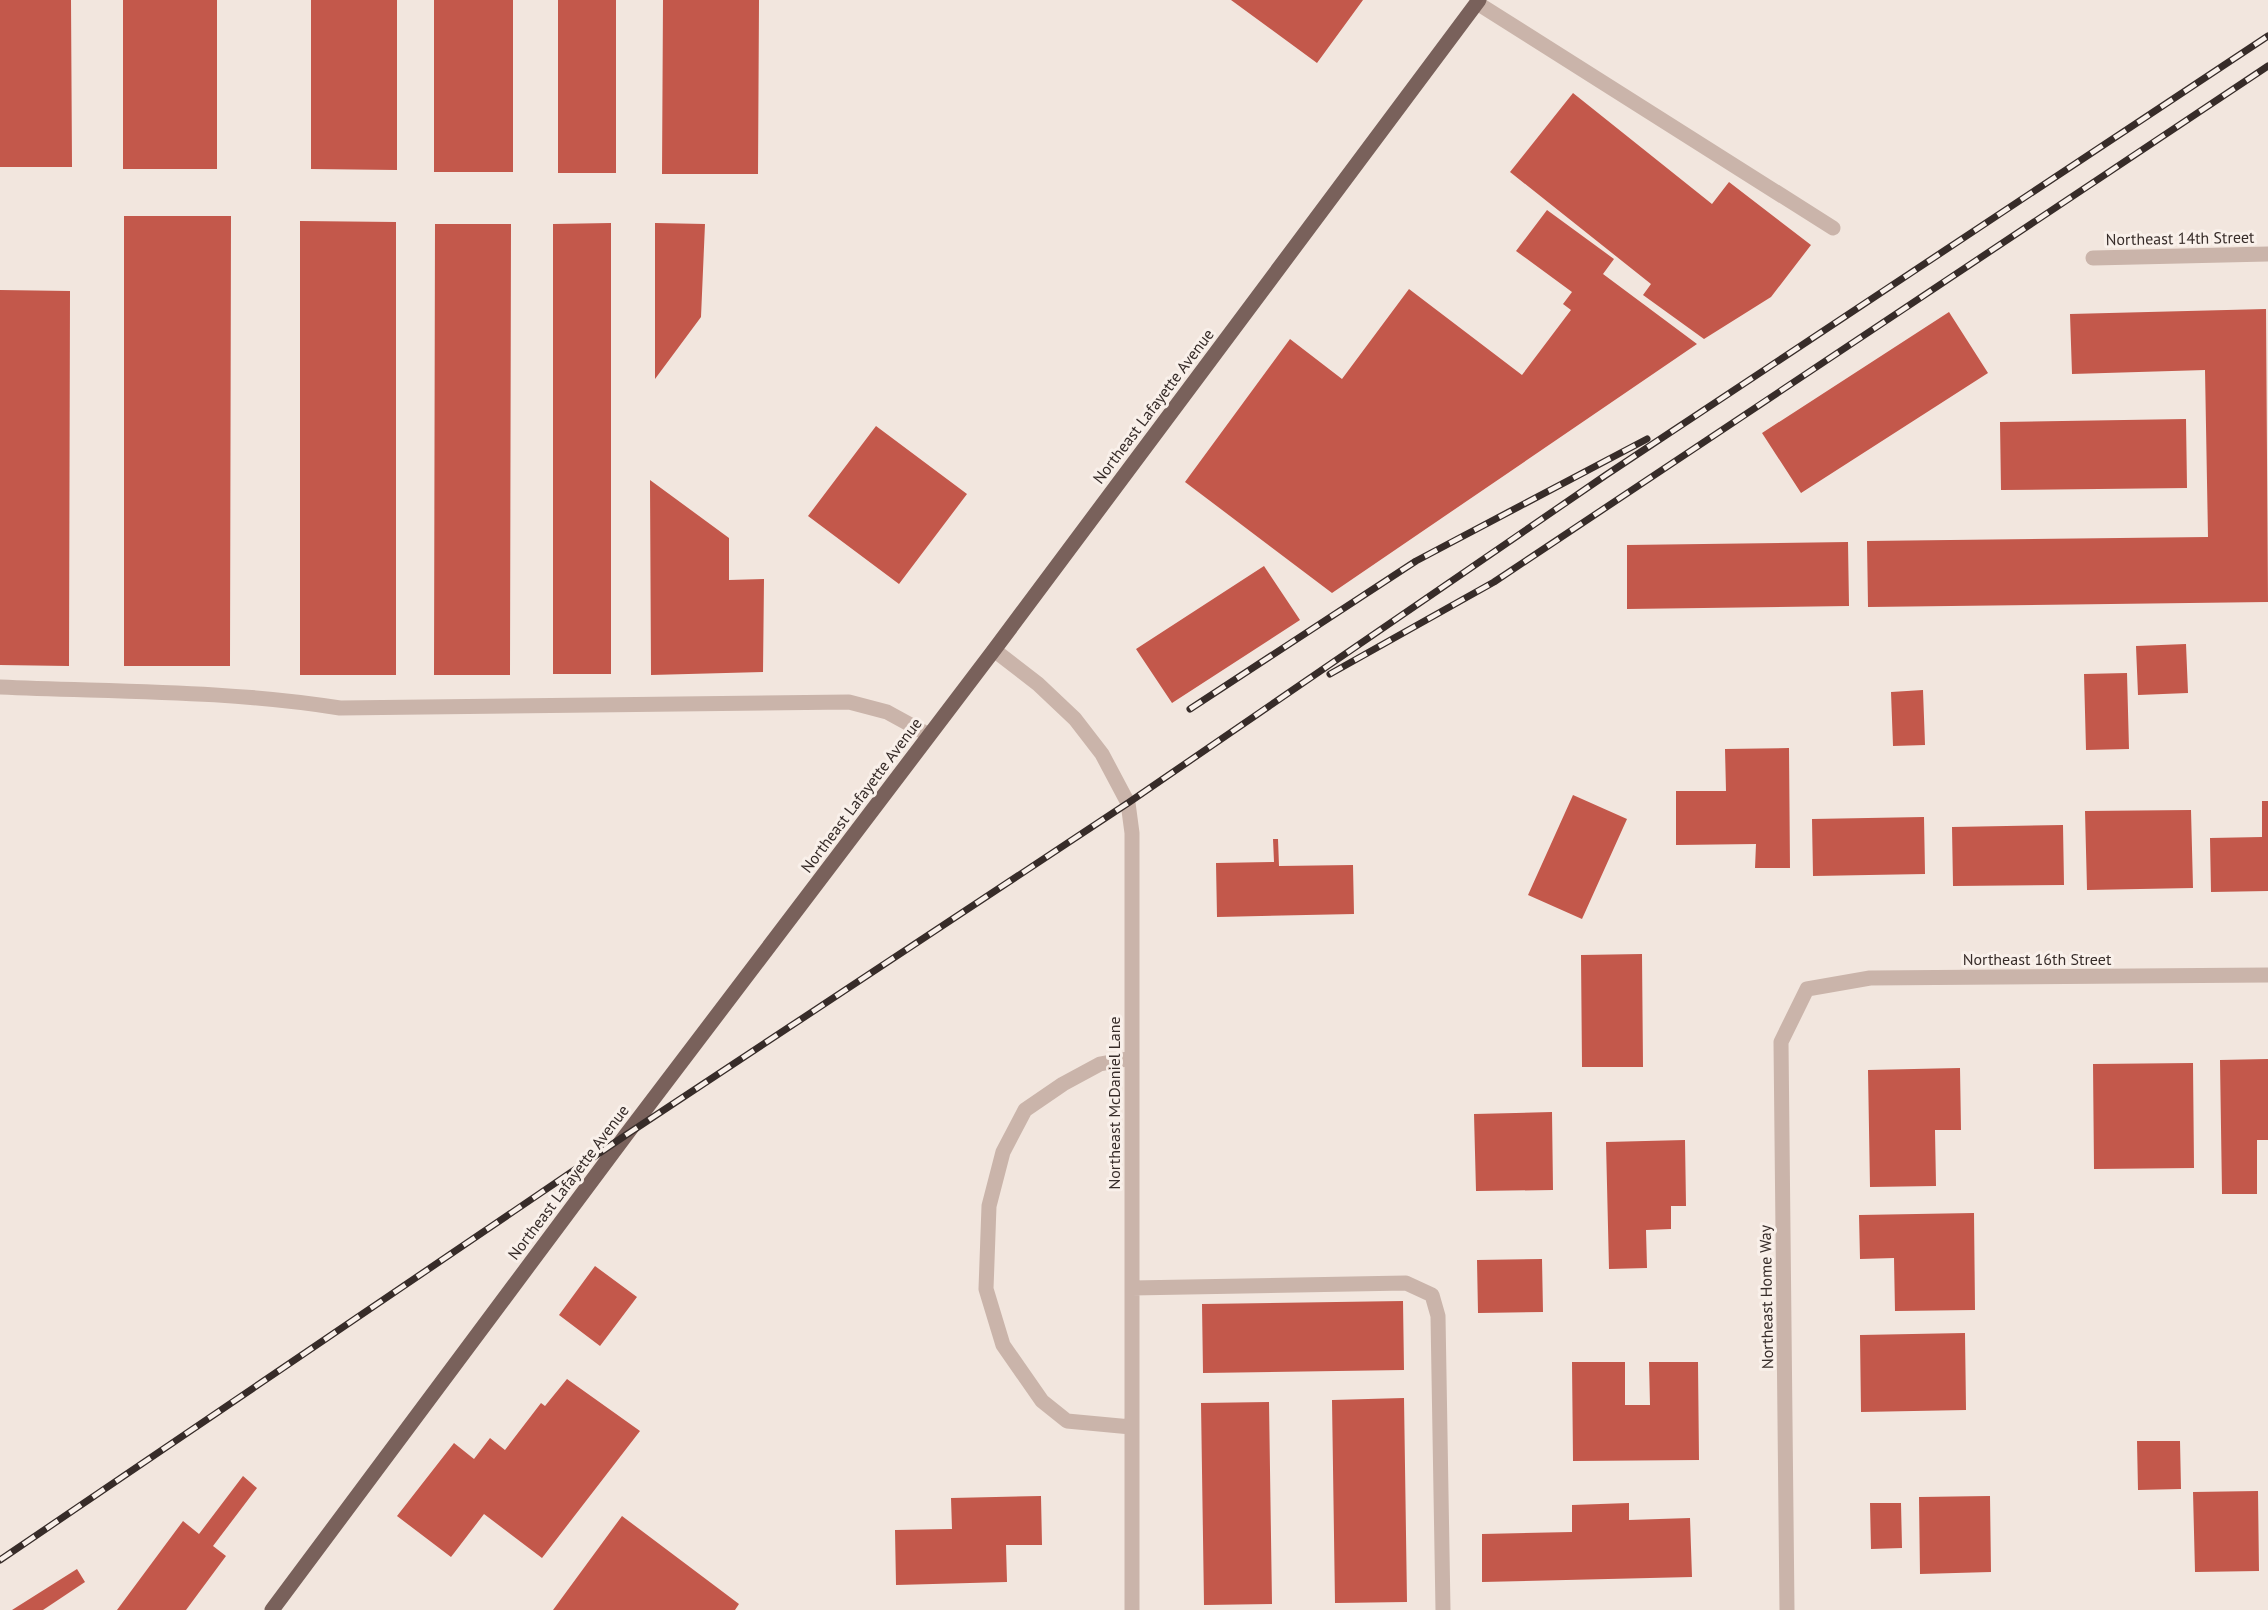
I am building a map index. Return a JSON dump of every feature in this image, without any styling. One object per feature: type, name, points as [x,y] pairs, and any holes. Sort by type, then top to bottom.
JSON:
[{"type":"main road","name":"Northeast Lafayette Avenue","points":[[275,1609],[633,1126],[994,650],[1478,1]]},
{"type":"street","points":[[1478,1],[1833,228]]},
{"type":"street","name":"Northeast 14th Street","points":[[2093,258],[2268,254]]},
{"type":"street","name":"Northeast McDaniel Lane","points":[[994,650],[1038,684],[1075,719],[1102,754],[1128,803],[1132,833],[1132,1610]]},
{"type":"street","points":[[0,687],[245,697],[291,700],[340,708],[849,702],[887,712],[930,735]]},
{"type":"street","name":"Northeast 16th Street","points":[[1807,989],[1870,978],[2268,975]]},
{"type":"street","name":"Northeast Home Way","points":[[1787,1610],[1781,1042],[1807,989]]},
{"type":"street","points":[[1131,1427],[1067,1421],[1042,1401],[1003,1345],[986,1289],[989,1206],[1003,1152],[1024,1110],[1063,1084],[1100,1064],[1132,1058]]},
{"type":"street","points":[[1132,1288],[1406,1283],[1432,1295],[1438,1316],[1443,1610]]},
{"type":"building","points":[[0,0],[71,0],[72,167],[0,167]]},
{"type":"building","points":[[123,0],[217,0],[217,169],[123,169]]},
{"type":"building","points":[[311,0],[397,0],[397,170],[311,169]]},
{"type":"building","points":[[434,0],[513,0],[513,172],[434,172]]},
{"type":"building","points":[[558,0],[616,0],[616,173],[558,173]]},
{"type":"building","points":[[663,0],[759,0],[758,174],[662,174]]},
{"type":"building","points":[[1231,0],[1363,0],[1317,63]]},
{"type":"building","points":[[1573,93],[1712,204],[1729,182],[1811,245],[1771,297],[1704,339],[1643,295],[1651,284],[1510,172]]},
{"type":"building","points":[[1547,210],[1614,259],[1603,274],[1697,344],[1332,593],[1185,482],[1290,339],[1342,379],[1409,289],[1522,375],[1571,310],[1563,304],[1572,292],[1516,251]]},
{"type":"building","points":[[124,216],[231,216],[230,666],[124,666]]},
{"type":"building","points":[[300,221],[396,222],[396,675],[300,675]]},
{"type":"building","points":[[611,223],[611,674],[553,674],[553,224]]},
{"type":"building","points":[[655,223],[705,224],[701,317],[655,379]]},
{"type":"building","points":[[435,224],[511,224],[510,675],[434,675]]},
{"type":"building","points":[[0,290],[70,291],[69,666],[0,665]]},
{"type":"building","points":[[2266,309],[2268,602],[1868,607],[1867,541],[2208,537],[2205,370],[2072,374],[2070,314]]},
{"type":"building","points":[[1949,312],[1988,373],[1801,493],[1762,433]]},
{"type":"building","points":[[2186,419],[2187,488],[2001,490],[2000,422]]},
{"type":"building","points":[[876,426],[967,494],[899,584],[808,516]]},
{"type":"building","points":[[650,480],[729,538],[729,580],[764,579],[763,672],[651,675]]},
{"type":"building","points":[[1848,542],[1849,606],[1627,609],[1627,545]]},
{"type":"building","points":[[1264,566],[1300,620],[1172,703],[1136,649]]},
{"type":"building","points":[[2186,644],[2188,693],[2138,695],[2136,646]]},
{"type":"building","points":[[2127,673],[2129,749],[2086,750],[2084,674]]},
{"type":"building","points":[[1923,690],[1925,745],[1893,746],[1891,692]]},
{"type":"building","points":[[1789,748],[1790,868],[1755,868],[1756,844],[1676,845],[1676,791],[1726,791],[1725,749]]},
{"type":"building","points":[[1573,795],[1627,819],[1582,919],[1528,895]]},
{"type":"building","points":[[2262,801],[2268,801],[2268,891],[2211,892],[2210,838],[2262,837]]},
{"type":"building","points":[[2191,810],[2193,888],[2087,890],[2085,811]]},
{"type":"building","points":[[1924,817],[1925,874],[1813,876],[1812,819]]},
{"type":"building","points":[[2063,825],[2064,885],[1953,886],[1952,827]]},
{"type":"building","points":[[1273,839],[1278,839],[1279,866],[1353,865],[1354,914],[1217,917],[1216,863],[1274,862]]},
{"type":"building","points":[[1642,954],[1643,1067],[1582,1067],[1581,955]]},
{"type":"building","points":[[2268,1059],[2268,1140],[2257,1140],[2257,1194],[2222,1194],[2220,1060]]},
{"type":"building","points":[[2193,1063],[2194,1168],[2094,1169],[2093,1064]]},
{"type":"building","points":[[1960,1068],[1961,1130],[1935,1130],[1936,1186],[1870,1187],[1868,1070]]},
{"type":"building","points":[[1552,1112],[1553,1190],[1476,1191],[1474,1114]]},
{"type":"building","points":[[1685,1140],[1686,1206],[1671,1206],[1671,1229],[1646,1230],[1647,1268],[1609,1269],[1606,1142]]},
{"type":"building","points":[[1974,1213],[1975,1310],[1895,1311],[1894,1258],[1860,1259],[1859,1215]]},
{"type":"building","points":[[1542,1259],[1543,1312],[1478,1313],[1477,1260]]},
{"type":"building","points":[[595,1266],[637,1297],[600,1346],[559,1315]]},
{"type":"building","points":[[1403,1301],[1404,1370],[1203,1373],[1202,1304]]},
{"type":"building","points":[[1965,1333],[1966,1410],[1861,1412],[1860,1335]]},
{"type":"building","points":[[1572,1362],[1625,1362],[1625,1405],[1650,1405],[1649,1362],[1698,1362],[1699,1460],[1573,1461]]},
{"type":"building","points":[[567,1379],[640,1431],[542,1558],[484,1514],[451,1557],[397,1516],[454,1443],[474,1459],[490,1438],[505,1450],[541,1403],[545,1406]]},
{"type":"building","points":[[1404,1398],[1407,1602],[1335,1603],[1332,1400]]},
{"type":"building","points":[[1269,1402],[1272,1604],[1204,1605],[1201,1403]]},
{"type":"building","points":[[2137,1441],[2180,1441],[2181,1489],[2138,1490]]},
{"type":"building","points":[[243,1476],[257,1488],[213,1546],[226,1556],[186,1610],[117,1610],[183,1521],[199,1534]]},
{"type":"building","points":[[2258,1491],[2259,1571],[2195,1572],[2193,1492]]},
{"type":"building","points":[[1041,1496],[1042,1545],[1006,1545],[1007,1582],[896,1585],[895,1530],[952,1529],[951,1498]]},
{"type":"building","points":[[1990,1496],[1991,1572],[1920,1574],[1919,1497]]},
{"type":"building","points":[[1629,1503],[1629,1520],[1690,1518],[1692,1577],[1482,1582],[1482,1534],[1572,1532],[1572,1505]]},
{"type":"building","points":[[1870,1503],[1901,1503],[1902,1548],[1871,1549]]},
{"type":"building","points":[[622,1516],[739,1604],[735,1610],[553,1610]]},
{"type":"building","points":[[77,1569],[85,1582],[43,1610],[12,1610]]},
{"type":"railway","points":[[0,1560],[626,1135],[1128,803],[1606,475],[2268,36]]},
{"type":"railway","points":[[1330,674],[1494,582],[2268,66]]},
{"type":"railway","points":[[1190,709],[1416,561],[1647,439]]}]
